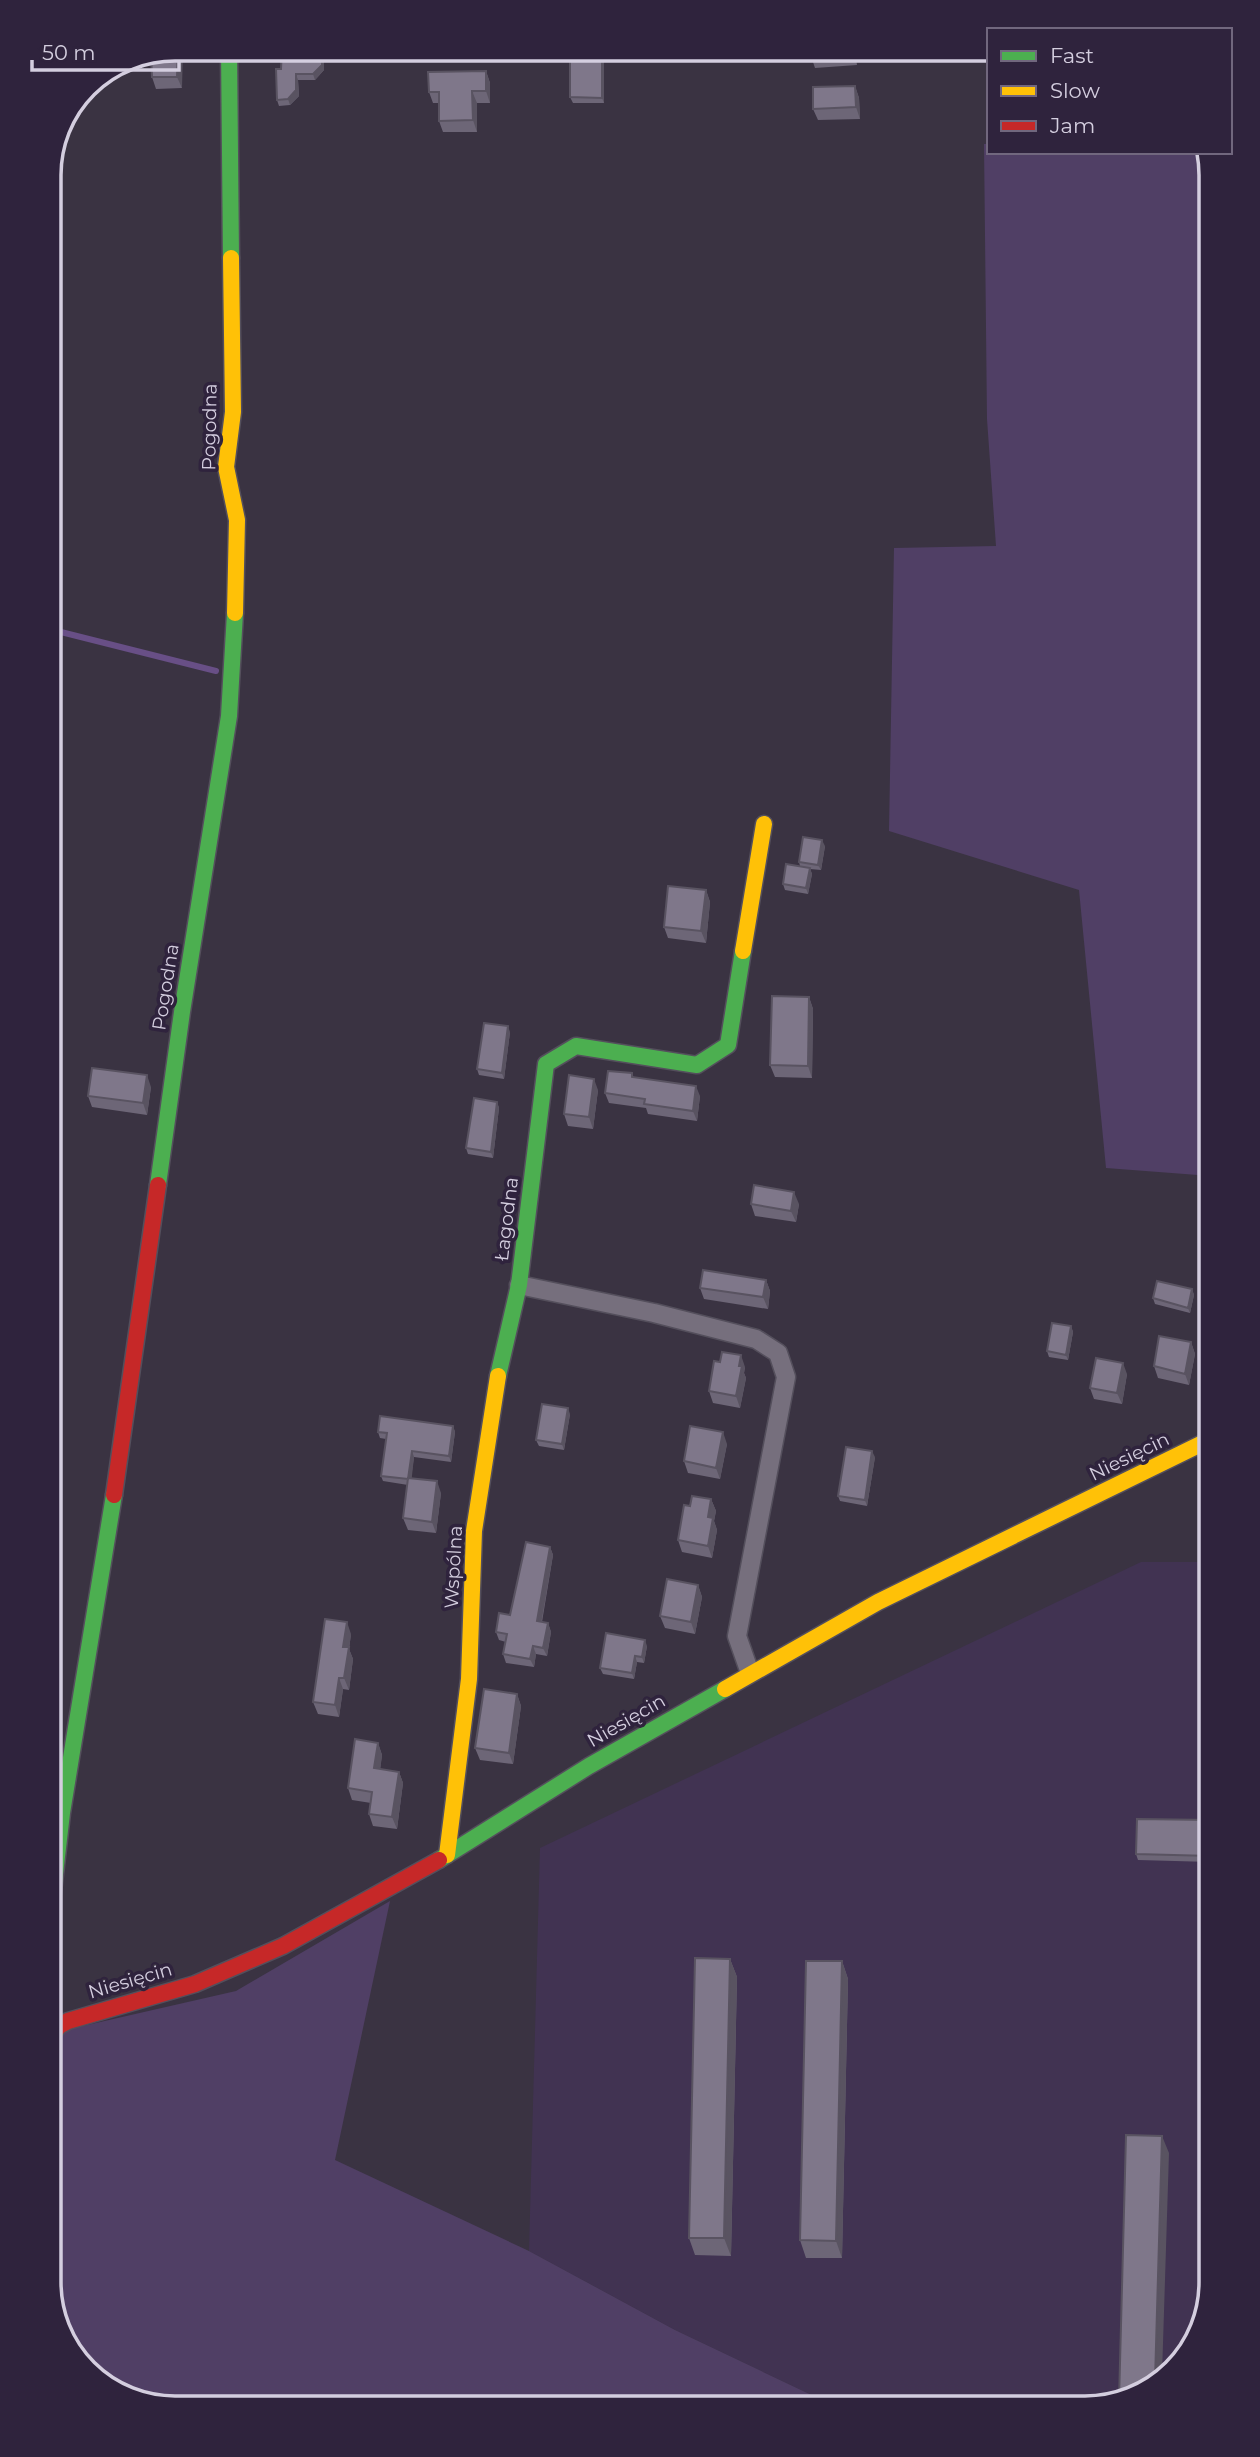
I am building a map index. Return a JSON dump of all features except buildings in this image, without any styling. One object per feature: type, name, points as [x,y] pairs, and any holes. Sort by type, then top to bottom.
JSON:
[{"type":"street","name":"Pogodna","points":[[61,1822],[125,1427],[182,1012],[233,678],[237,520],[226,467],[233,412],[229,61]]},
{"type":"street","name":"Łagodna","points":[[750,1673],[737,1636],[786,1377],[778,1353],[756,1339],[654,1313],[519,1285],[546,1064],[576,1046],[697,1065],[728,1045],[764,824]]},
{"type":"street","name":"Wspólna","points":[[447,1855],[469,1679],[474,1531],[496,1385],[519,1285]]},
{"type":"street","name":"Niesięcin","points":[[61,2026],[79,2017],[172,1992],[218,1975],[321,1926],[447,1855],[554,1787],[750,1673],[885,1598],[1199,1445]]},
{"type":"shaded area","points":[[984,144],[987,144],[987,154],[1197,154],[1199,1175],[1106,1168],[1079,890],[889,831],[894,548],[996,546],[987,419]]},
{"type":"shaded area","points":[[1141,1562],[1199,1562],[1199,2282],[1195,2311],[1180,2345],[1142,2381],[1107,2394],[814,2396],[675,2330],[529,2251],[540,1848]]},
{"type":"shaded area","points":[[390,1901],[335,2160],[529,2251],[675,2330],[814,2396],[168,2396],[138,2390],[118,2381],[95,2362],[76,2339],[63,2304],[61,2025],[74,2028],[236,1991]]},
{"type":"waterway","points":[[61,632],[216,671]]},
{"type":"traffic: fast","points":[[229,61],[231,258]]},
{"type":"traffic: fast","points":[[158,1185],[182,1012],[229,716],[235,613]]},
{"type":"traffic: fast","points":[[498,1376],[519,1285],[546,1064],[576,1046],[697,1065],[728,1045],[743,951]]},
{"type":"traffic: fast","points":[[61,1822],[114,1495]]},
{"type":"traffic: fast","points":[[439,1860],[589,1766],[725,1689]]},
{"type":"traffic: slow","points":[[231,258],[233,412],[226,467],[237,520],[235,613]]},
{"type":"traffic: slow","points":[[743,951],[764,824]]},
{"type":"traffic: slow","points":[[447,1855],[469,1679],[474,1531],[498,1376]]},
{"type":"traffic: slow","points":[[725,1689],[878,1602],[1199,1445]]},
{"type":"traffic: jam","points":[[114,1495],[158,1185]]},
{"type":"traffic: jam","points":[[61,2025],[195,1984],[283,1946],[439,1860]]}]
